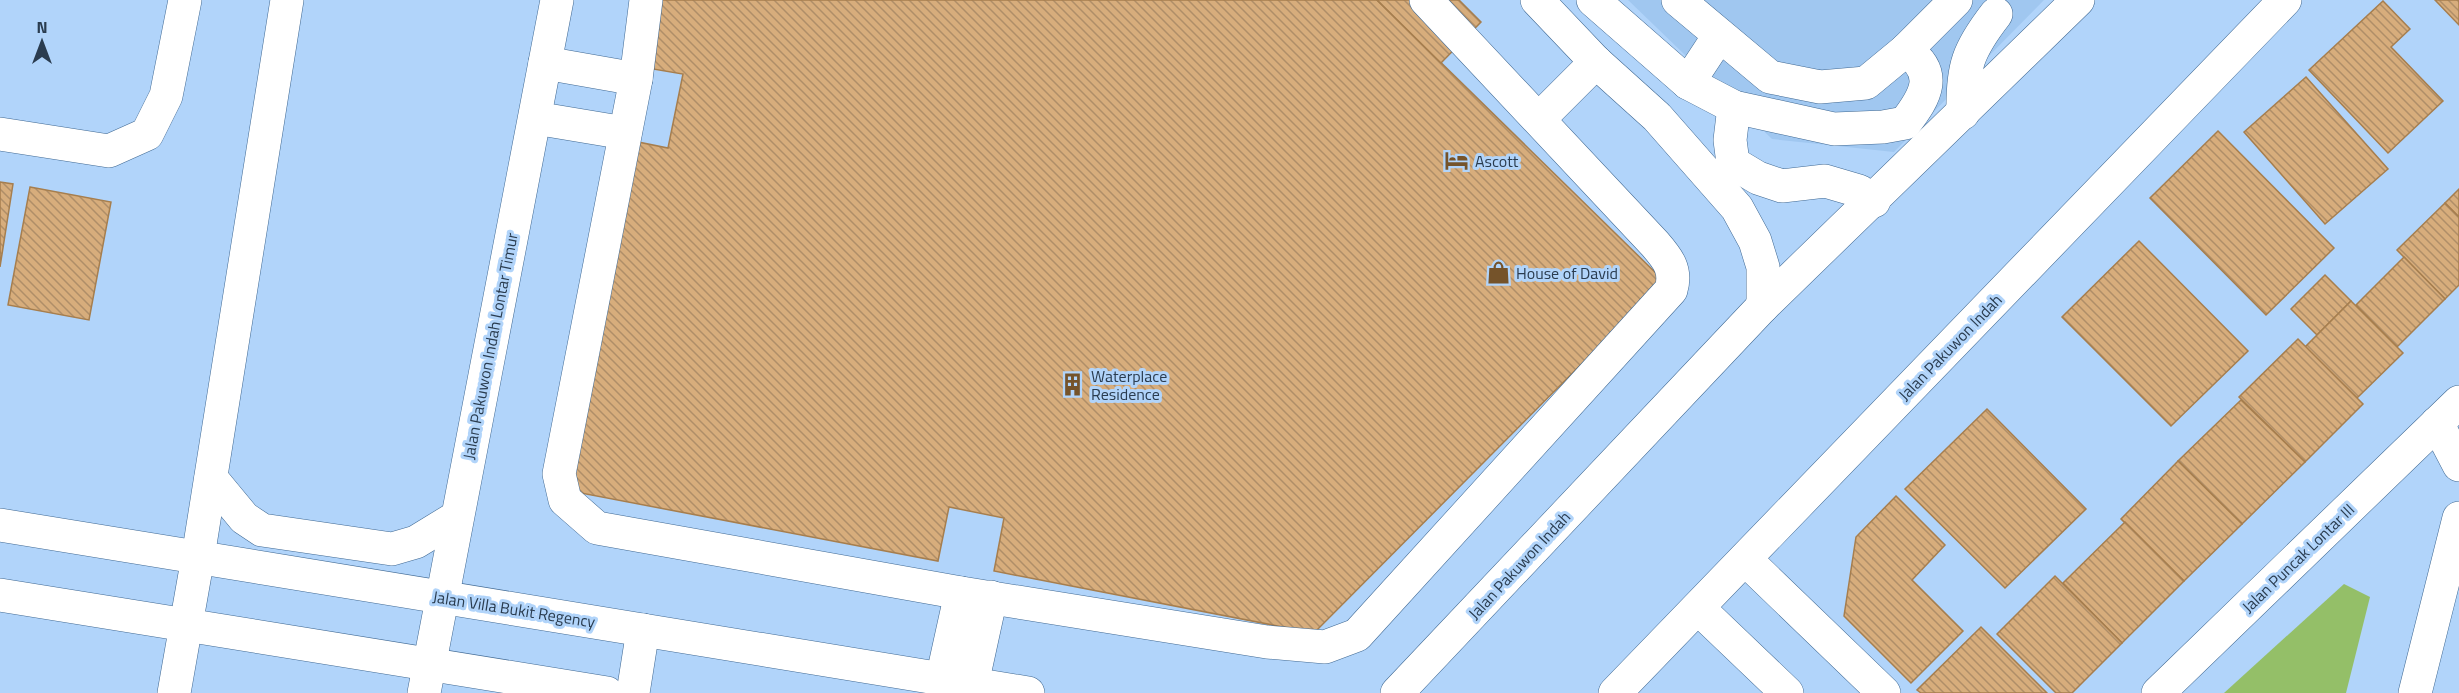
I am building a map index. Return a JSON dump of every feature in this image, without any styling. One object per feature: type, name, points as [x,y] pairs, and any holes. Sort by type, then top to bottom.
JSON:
[{"type":"street","points":[[0,134],[109,152],[147,134],[166,96],[185,0]]},
{"type":"street","points":[[174,693],[211,478],[287,0]]},
{"type":"street","name":"Jalan Pakuwon Indah Lontar Timur","points":[[426,679],[557,0]]},
{"type":"street","points":[[646,0],[636,79],[560,474],[564,500],[597,528],[976,595],[1267,642],[1325,647],[1357,635],[1671,290],[1674,276],[1671,262],[1426,0]]},
{"type":"street","points":[[1537,0],[1596,62],[1657,117],[1737,208],[1755,241],[1763,267],[1763,306]]},
{"type":"street","points":[[1593,0],[1688,83],[1734,107],[1833,129],[1883,127],[1905,123],[1921,100],[1927,78],[1913,55]]},
{"type":"street","points":[[1678,0],[1770,77],[1820,87],[1866,83],[1989,7]]},
{"type":"street","points":[[1913,55],[1956,0]]},
{"type":"street","name":"Jalan Pakuwon Indah","points":[[1397,693],[1763,306],[1874,201],[2078,0]]},
{"type":"street","name":"Jalan Pakuwon Indah","points":[[1615,693],[2285,0]]},
{"type":"street","points":[[1963,114],[1962,84],[1968,61],[1989,7]]},
{"type":"street","points":[[1688,83],[1719,36]]},
{"type":"street","points":[[1539,119],[1596,62]]},
{"type":"street","points":[[545,63],[636,79]]},
{"type":"street","points":[[1734,107],[1730,140],[1733,163],[1758,178],[1782,186],[1825,181],[1859,191],[1874,201]]},
{"type":"street","points":[[535,118],[625,133]]},
{"type":"street","name":"Jalan Puncak Lontar III","points":[[2448,413],[2459,465]]},
{"type":"street","name":"Jalan Puncak Lontar III","points":[[2158,693],[2448,413]]},
{"type":"street","points":[[211,478],[244,518],[262,530],[392,549],[416,542],[457,517]]},
{"type":"street","points":[[2415,693],[2459,518]]},
{"type":"street","name":"Jalan Villa Bukit Regency","points":[[0,525],[1028,693]]},
{"type":"street","points":[[1745,559],[1884,693]]},
{"type":"street","points":[[0,595],[186,625],[426,679],[607,693]]},
{"type":"street","points":[[957,681],[976,595]]},
{"type":"street","points":[[1698,608],[1786,693]]},
{"type":"street","points":[[633,693],[644,630]]},
{"type":"shaded area","points":[[1628,0],[2044,0],[1894,152],[1772,139]]},
{"type":"shaded area","points":[[2344,584],[2370,597],[2346,693],[2224,693]]},
{"type":"building","name":"Waterplace Residence","points":[[660,0],[1377,0],[1664,281],[1314,633],[994,571],[1004,518],[949,507],[938,561],[565,490],[633,141],[668,148],[683,74],[647,68]]},
{"type":"building","points":[[1377,0],[1459,0],[1481,22],[1441,63]]},
{"type":"building","points":[[2435,0],[2459,0],[2459,25]]},
{"type":"building","points":[[2383,1],[2410,29],[2391,47],[2443,101],[2388,153],[2309,70]]},
{"type":"building","points":[[2306,77],[2388,169],[2325,224],[2244,132]]},
{"type":"building","points":[[2218,131],[2334,248],[2266,315],[2150,198]]},
{"type":"building","points":[[0,182],[13,184],[0,267]]},
{"type":"building","points":[[30,187],[111,202],[89,320],[8,305]]},
{"type":"building","points":[[2459,189],[2459,217],[2445,203]]},
{"type":"building","points":[[2445,203],[2459,217],[2459,285],[2445,299],[2397,250]]},
{"type":"building","points":[[2139,241],[2248,351],[2171,426],[2062,317]]},
{"type":"building","points":[[2404,257],[2445,299],[2397,347],[2356,305]]},
{"type":"building","points":[[2325,275],[2351,301],[2317,335],[2291,309]]},
{"type":"building","points":[[2351,301],[2403,353],[2357,398],[2305,347]]},
{"type":"building","points":[[2298,339],[2363,404],[2305,462],[2239,397]]},
{"type":"building","points":[[2241,400],[2305,462],[2242,524],[2178,461]]},
{"type":"building","points":[[1987,409],[2086,509],[2005,588],[1905,489]]},
{"type":"building","points":[[2178,461],[2242,524],[2184,581],[2121,519]]},
{"type":"building","points":[[1896,496],[1945,545],[1912,580],[1963,631],[1911,683],[1844,616],[1856,537]]},
{"type":"building","points":[[2125,522],[2184,581],[2122,643],[2063,583]]},
{"type":"building","points":[[2055,576],[2122,643],[2072,693],[2056,693],[1997,634]]},
{"type":"building","points":[[1981,627],[2047,693],[1921,693],[1917,690]]},
{"type":"place","name":"Ascott","points":[[1457,161]]},
{"type":"place","name":"House of David","points":[[1498,273]]},
{"type":"place","name":"Waterplace Residence","points":[[1073,385]]}]
